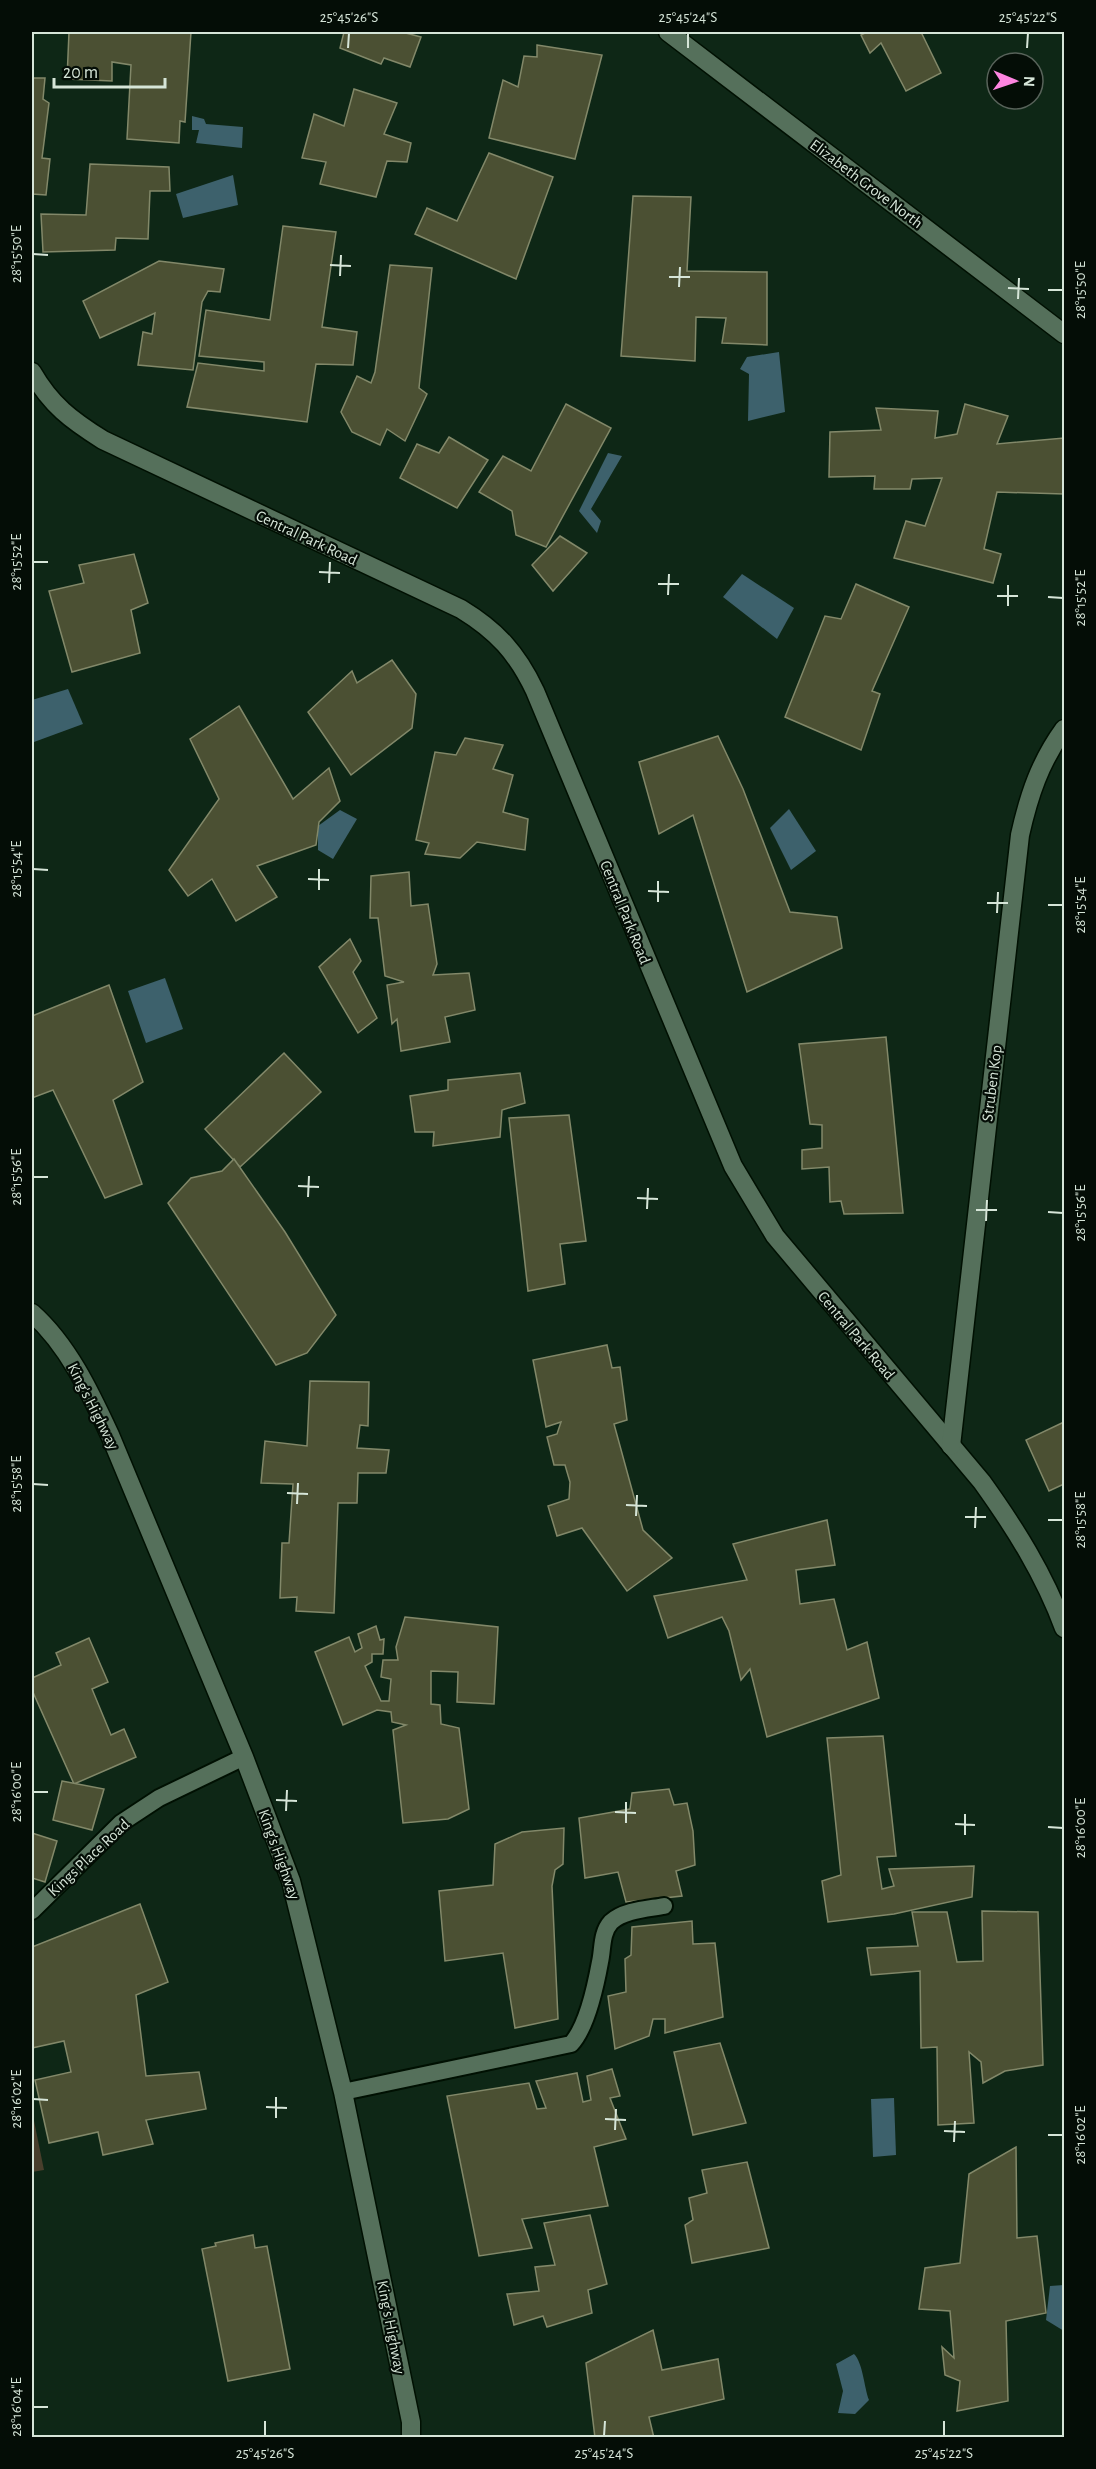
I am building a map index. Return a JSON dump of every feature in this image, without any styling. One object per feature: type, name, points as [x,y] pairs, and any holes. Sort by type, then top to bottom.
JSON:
[{"type":"street","name":"Elizabeth Grove North","points":[[668,32],[1065,334]]},
{"type":"street","name":"Central Park Road","points":[[32,372],[55,405],[73,421],[104,440],[460,609],[477,619],[513,652],[535,691],[733,1166],[775,1236],[982,1482],[1027,1548],[1051,1592],[1065,1628]]},
{"type":"street","name":"Struben Kop","points":[[951,1446],[1020,835],[1032,786],[1050,749],[1065,729]]},
{"type":"street","name":"King's Highway","points":[[32,1313],[66,1353],[92,1397],[110,1435],[244,1757],[291,1881],[343,2092],[406,2400],[411,2438]]},
{"type":"lane","name":"Kings Place Road","points":[[32,1911],[121,1823],[159,1798],[244,1757]]},
{"type":"lane","points":[[343,2092],[571,2044],[578,2036],[593,1991],[601,1959],[603,1938],[612,1922],[633,1912],[664,1906]]},
{"type":"shaded area","points":[[32,2111],[44,2170],[32,2172]]},
{"type":"water","points":[[192,116],[204,119],[206,124],[243,127],[242,148],[196,143],[199,130],[192,130]]},
{"type":"water","points":[[233,175],[238,205],[183,218],[176,194]]},
{"type":"water","points":[[779,352],[785,412],[748,421],[749,374],[740,369],[747,357]]},
{"type":"water","points":[[608,453],[622,456],[591,509],[601,521],[597,533],[579,511]]},
{"type":"water","points":[[742,574],[794,608],[777,639],[723,597]]},
{"type":"water","points":[[68,689],[83,724],[34,742],[32,700]]},
{"type":"water","points":[[789,809],[816,851],[791,870],[770,828]]},
{"type":"water","points":[[340,810],[357,819],[333,859],[318,850],[318,826]]},
{"type":"water","points":[[165,978],[183,1029],[146,1043],[128,991]]},
{"type":"water","points":[[894,2098],[896,2155],[873,2157],[871,2099]]},
{"type":"water","points":[[1064,2285],[1064,2331],[1046,2320],[1050,2286]]},
{"type":"water","points":[[854,2354],[861,2369],[869,2400],[855,2414],[838,2413],[843,2391],[836,2364]]},
{"type":"building","points":[[69,32],[191,32],[185,122],[180,121],[179,143],[127,139],[131,65],[112,62],[112,81],[67,79]]},
{"type":"building","points":[[344,32],[407,32],[421,37],[410,67],[384,58],[381,64],[340,48]]},
{"type":"building","points":[[867,32],[921,32],[941,73],[906,91],[881,43],[870,53],[861,35]]},
{"type":"building","points":[[537,45],[602,55],[575,159],[489,138],[503,80],[518,87],[524,56],[537,57]]},
{"type":"building","points":[[32,78],[45,78],[43,99],[49,103],[42,158],[50,159],[46,195],[32,194]]},
{"type":"building","points":[[354,89],[397,103],[384,134],[411,143],[407,162],[387,161],[376,197],[320,184],[326,162],[302,158],[314,114],[344,126]]},
{"type":"building","points":[[489,153],[553,177],[516,279],[415,234],[427,208],[457,221]]},
{"type":"building","points":[[90,164],[169,167],[170,191],[150,191],[148,239],[116,238],[115,250],[43,252],[41,214],[86,215]]},
{"type":"building","points":[[633,196],[691,197],[687,271],[767,272],[767,345],[722,343],[726,318],[696,317],[695,361],[621,356]]},
{"type":"building","points":[[283,226],[336,232],[322,327],[357,332],[353,365],[316,364],[307,422],[187,407],[198,363],[264,371],[264,362],[199,356],[206,310],[270,320]]},
{"type":"building","points":[[159,261],[224,269],[220,292],[208,291],[202,302],[193,370],[138,365],[143,332],[152,334],[155,313],[100,338],[83,301]]},
{"type":"building","points":[[390,265],[432,268],[419,388],[427,394],[405,441],[387,429],[380,445],[352,432],[341,412],[357,376],[371,383],[375,372]]},
{"type":"building","points":[[566,404],[611,428],[546,547],[516,535],[512,511],[479,492],[503,456],[531,471]]},
{"type":"building","points":[[965,404],[1008,416],[997,444],[1064,438],[1064,494],[997,492],[984,549],[1001,554],[993,583],[894,558],[906,521],[925,526],[942,478],[912,479],[910,489],[874,489],[875,476],[829,477],[830,432],[881,430],[876,408],[938,411],[935,438],[957,434]]},
{"type":"building","points":[[449,437],[488,460],[457,508],[400,478],[417,444],[439,453]]},
{"type":"building","points":[[560,536],[587,553],[553,591],[532,565]]},
{"type":"building","points":[[134,554],[148,603],[131,610],[140,653],[72,672],[49,591],[84,583],[79,565]]},
{"type":"building","points":[[856,584],[909,607],[872,691],[880,694],[861,750],[785,717],[825,616],[841,619]]},
{"type":"building","points":[[392,660],[416,694],[412,728],[351,775],[308,712],[352,671],[357,683]]},
{"type":"building","points":[[239,706],[293,799],[329,768],[340,801],[319,822],[316,845],[257,866],[277,897],[236,921],[212,879],[188,896],[169,870],[219,799],[190,739]]},
{"type":"building","points":[[718,736],[743,789],[790,912],[837,917],[842,948],[747,992],[693,815],[659,834],[639,762]]},
{"type":"building","points":[[465,738],[503,745],[493,769],[513,775],[503,812],[528,819],[525,850],[477,842],[460,858],[425,854],[429,843],[416,840],[435,752],[456,755]]},
{"type":"building","points":[[409,872],[411,906],[428,904],[437,964],[433,975],[469,973],[475,1010],[445,1017],[450,1042],[401,1051],[397,1019],[392,1024],[387,985],[404,982],[385,976],[378,918],[370,918],[371,876]]},
{"type":"building","points":[[350,939],[361,961],[353,972],[377,1018],[358,1033],[319,967]]},
{"type":"building","points":[[109,985],[143,1082],[113,1100],[142,1184],[105,1198],[53,1090],[32,1098],[32,1016]]},
{"type":"building","points":[[886,1037],[903,1213],[844,1214],[841,1201],[830,1202],[829,1167],[802,1169],[802,1150],[822,1148],[822,1125],[810,1124],[799,1044]]},
{"type":"building","points":[[284,1053],[321,1092],[240,1167],[205,1129]]},
{"type":"building","points":[[520,1073],[525,1103],[502,1110],[500,1137],[433,1146],[434,1132],[415,1132],[410,1096],[448,1090],[448,1080]]},
{"type":"building","points":[[569,1115],[586,1241],[560,1244],[565,1284],[528,1291],[509,1118]]},
{"type":"building","points":[[234,1159],[285,1232],[336,1315],[307,1353],[276,1365],[168,1203],[191,1178],[222,1171]]},
{"type":"building","points":[[607,1345],[612,1368],[620,1367],[627,1420],[614,1424],[643,1530],[672,1558],[627,1591],[582,1528],[557,1536],[548,1506],[569,1499],[570,1482],[565,1465],[554,1465],[547,1437],[557,1434],[561,1422],[546,1427],[533,1360]]},
{"type":"building","points":[[310,1381],[369,1382],[368,1426],[360,1425],[357,1448],[389,1450],[386,1473],[358,1473],[357,1503],[338,1503],[334,1613],[296,1611],[297,1597],[280,1598],[282,1543],[289,1543],[293,1484],[261,1483],[265,1441],[307,1446]]},
{"type":"building","points":[[1064,1422],[1064,1484],[1049,1491],[1026,1440]]},
{"type":"building","points":[[827,1520],[835,1565],[796,1570],[800,1604],[834,1599],[847,1650],[867,1642],[879,1698],[767,1737],[750,1669],[741,1680],[729,1631],[722,1617],[668,1638],[654,1596],[747,1580],[733,1544]]},
{"type":"building","points":[[405,1617],[498,1627],[494,1704],[457,1702],[458,1672],[431,1671],[431,1704],[440,1705],[441,1724],[459,1728],[469,1809],[448,1819],[403,1823],[393,1730],[406,1725],[392,1722],[391,1712],[377,1710],[343,1725],[315,1652],[349,1637],[355,1652],[362,1648],[358,1634],[376,1626],[380,1640],[384,1639],[383,1654],[372,1654],[372,1662],[365,1666],[381,1701],[389,1701],[391,1679],[381,1677],[383,1660],[398,1660],[396,1647]]},
{"type":"building","points":[[89,1638],[108,1682],[92,1689],[111,1735],[124,1729],[136,1757],[74,1784],[32,1690],[32,1678],[61,1665],[56,1653]]},
{"type":"building","points":[[883,1736],[896,1856],[877,1857],[882,1889],[894,1886],[889,1869],[974,1866],[972,1897],[894,1914],[828,1922],[822,1881],[841,1875],[827,1738]]},
{"type":"building","points":[[62,1781],[104,1789],[92,1830],[53,1820]]},
{"type":"building","points":[[669,1789],[674,1805],[687,1803],[693,1831],[695,1865],[676,1871],[682,1896],[626,1902],[618,1872],[585,1878],[579,1818],[630,1809],[632,1793]]},
{"type":"building","points":[[564,1828],[563,1864],[555,1870],[552,1886],[558,2019],[515,2028],[503,1953],[445,1961],[439,1891],[493,1885],[495,1844],[522,1832]]},
{"type":"building","points":[[32,1833],[57,1841],[45,1882],[32,1878]]},
{"type":"building","points":[[140,1904],[168,1982],[136,1995],[146,2076],[199,2072],[206,2109],[146,2120],[153,2144],[103,2155],[98,2132],[49,2143],[35,2080],[71,2072],[64,2041],[32,2048],[32,1947]]},
{"type":"building","points":[[982,1911],[1038,1912],[1043,2065],[1005,2071],[983,2083],[981,2062],[969,2052],[974,2123],[938,2125],[937,2047],[921,2048],[920,1971],[871,1975],[867,1948],[918,1946],[912,1912],[947,1912],[957,1962],[983,1961]]},
{"type":"building","points":[[692,1921],[693,1944],[715,1943],[723,2017],[665,2033],[665,2019],[653,2019],[649,2036],[615,2049],[608,1996],[626,1992],[625,1959],[631,1955],[632,1927]]},
{"type":"building","points":[[720,2043],[746,2123],[693,2135],[674,2052]]},
{"type":"building","points":[[612,2069],[620,2096],[610,2098],[626,2139],[594,2147],[608,2206],[522,2219],[532,2248],[479,2256],[447,2096],[529,2083],[537,2109],[546,2108],[536,2081],[577,2073],[583,2102],[591,2100],[587,2076]]},
{"type":"building","points":[[1016,2147],[1017,2238],[1037,2236],[1046,2313],[1006,2321],[1008,2401],[957,2411],[960,2381],[945,2375],[942,2347],[954,2358],[950,2311],[919,2309],[925,2268],[960,2263],[969,2174]]},
{"type":"building","points":[[747,2162],[769,2248],[692,2263],[685,2225],[693,2220],[689,2198],[707,2193],[702,2170]]},
{"type":"building","points":[[590,2215],[607,2284],[588,2290],[592,2313],[547,2327],[543,2316],[514,2325],[507,2294],[539,2291],[535,2267],[555,2265],[544,2223]]},
{"type":"building","points":[[253,2235],[255,2248],[267,2246],[290,2369],[228,2381],[202,2249],[216,2246],[215,2243]]},
{"type":"building","points":[[653,2330],[662,2370],[718,2359],[724,2399],[649,2417],[654,2438],[595,2438],[586,2363]]}]
